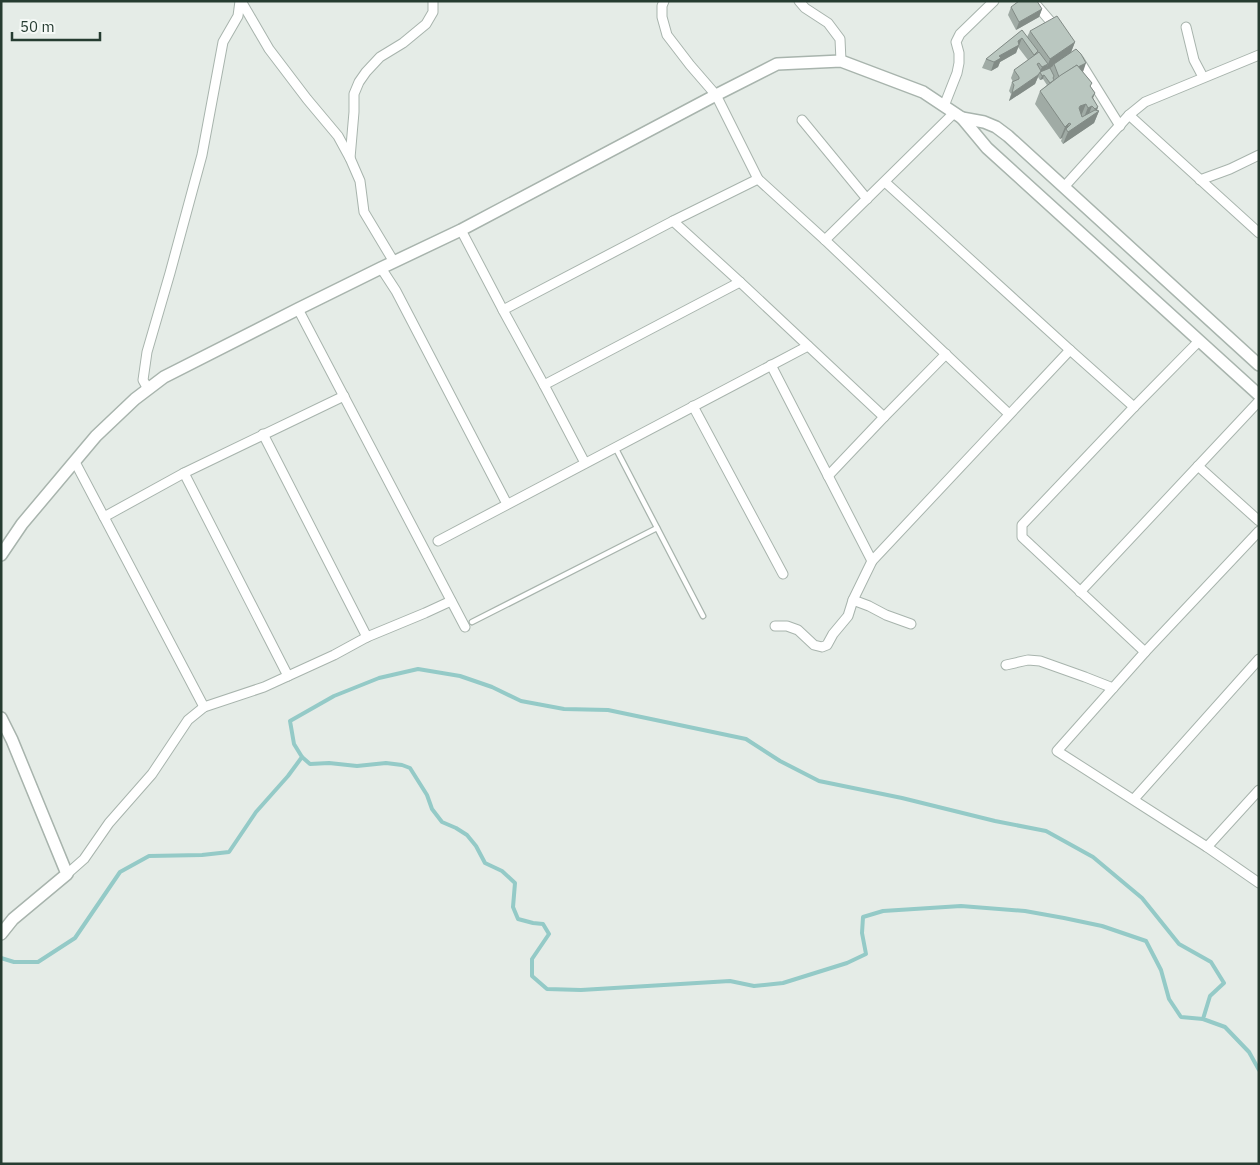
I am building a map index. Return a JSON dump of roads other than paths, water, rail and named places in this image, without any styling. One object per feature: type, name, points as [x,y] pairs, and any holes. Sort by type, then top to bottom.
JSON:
[{"type":"street","points":[[240,1],[269,49],[338,136],[360,181],[364,212],[394,262]]},
{"type":"street","points":[[148,389],[143,380],[147,352],[202,155],[223,42],[238,16],[240,1]]},
{"type":"street","points":[[350,158],[354,94],[359,82],[380,56],[403,43],[426,24],[433,12],[433,1]]},
{"type":"street","points":[[664,1],[662,17],[666,35],[716,95],[758,179],[1009,414]]},
{"type":"street","points":[[799,1],[805,8],[828,23],[840,39],[841,61]]},
{"type":"street","points":[[825,240],[953,112],[959,63],[956,42],[960,34],[994,1]]},
{"type":"street","points":[[1034,1],[1064,38]]},
{"type":"street","points":[[1186,27],[1194,60],[1203,77]]},
{"type":"street","points":[[1074,53],[1120,126]]},
{"type":"street","points":[[1064,187],[1129,115],[1146,102],[1259,55]]},
{"type":"street","points":[[1,555],[22,524],[96,436],[135,399],[164,377],[298,309],[461,230],[777,64],[841,61],[923,92],[953,112],[987,148],[1259,395]]},
{"type":"street","points":[[953,112],[996,127],[1008,136],[1259,365]]},
{"type":"street","points":[[1129,115],[1259,233]]},
{"type":"street","points":[[802,120],[867,199]]},
{"type":"street","points":[[1200,180],[1230,169],[1259,155]]},
{"type":"street","points":[[503,310],[758,179]]},
{"type":"street","points":[[884,182],[1134,407]]},
{"type":"street","points":[[673,221],[884,417]]},
{"type":"street","points":[[461,230],[585,463]]},
{"type":"street","points":[[381,268],[396,291],[507,504]]},
{"type":"street","points":[[544,385],[740,282]]},
{"type":"street","points":[[298,309],[451,601],[468,625]]},
{"type":"street","points":[[1145,652],[1022,537],[1022,525],[1199,341]]},
{"type":"street","points":[[438,541],[808,346]]},
{"type":"street","points":[[774,626],[787,626],[798,630],[814,645],[822,647],[827,645],[848,616],[853,600],[872,561],[1070,350]]},
{"type":"street","points":[[828,476],[946,354]]},
{"type":"street","points":[[771,365],[872,561]]},
{"type":"street","points":[[104,517],[184,473],[344,396]]},
{"type":"street","points":[[1080,592],[1259,401]]},
{"type":"street","points":[[693,406],[783,574]]},
{"type":"street","points":[[264,434],[367,637]]},
{"type":"street","points":[[75,462],[204,707]]},
{"type":"street","points":[[1198,466],[1259,521]]},
{"type":"street","points":[[184,473],[288,676]]},
{"type":"street","points":[[1259,531],[1145,652],[1057,750],[1259,883]]},
{"type":"street","points":[[853,600],[911,624]]},
{"type":"street","points":[[1,934],[12,919],[84,859],[109,823],[152,774],[188,720],[204,707],[264,687],[334,655],[367,637],[451,601]]},
{"type":"street","points":[[1134,800],[1259,659]]},
{"type":"street","points":[[1006,665],[1028,660],[1040,661],[1112,688]]},
{"type":"street","points":[[1,718],[12,740],[67,874]]},
{"type":"street","points":[[1208,848],[1259,790]]},
{"type":"lane","points":[[615,447],[703,616]]},
{"type":"lane","points":[[468,625],[657,528]]},
{"type":"waterway","points":[[1,958],[14,962],[38,962],[75,938],[120,872],[149,856],[202,855],[229,852],[256,812],[302,757],[294,744],[290,721],[334,696],[379,678],[418,669],[460,676],[492,687],[521,701],[564,709],[608,710],[746,739],[780,761],[819,781],[1046,831],[1093,857],[1142,898],[1179,944],[1211,962],[1224,983],[1210,996],[1203,1019],[1225,1027],[1249,1052],[1259,1070]]},
{"type":"waterway","points":[[302,757],[310,764],[329,763],[357,766],[386,763],[410,768],[427,795],[432,809],[442,822],[467,835],[476,846],[485,863],[502,871],[515,883],[513,907],[518,919],[543,924],[549,934],[532,959],[532,976],[547,989],[581,990],[730,981],[754,986],[783,983],[847,963],[866,954],[862,933],[863,917],[883,911],[961,906],[1025,911],[1064,918],[1102,926],[1146,941],[1161,970],[1169,999],[1181,1017],[1203,1019]]}]
